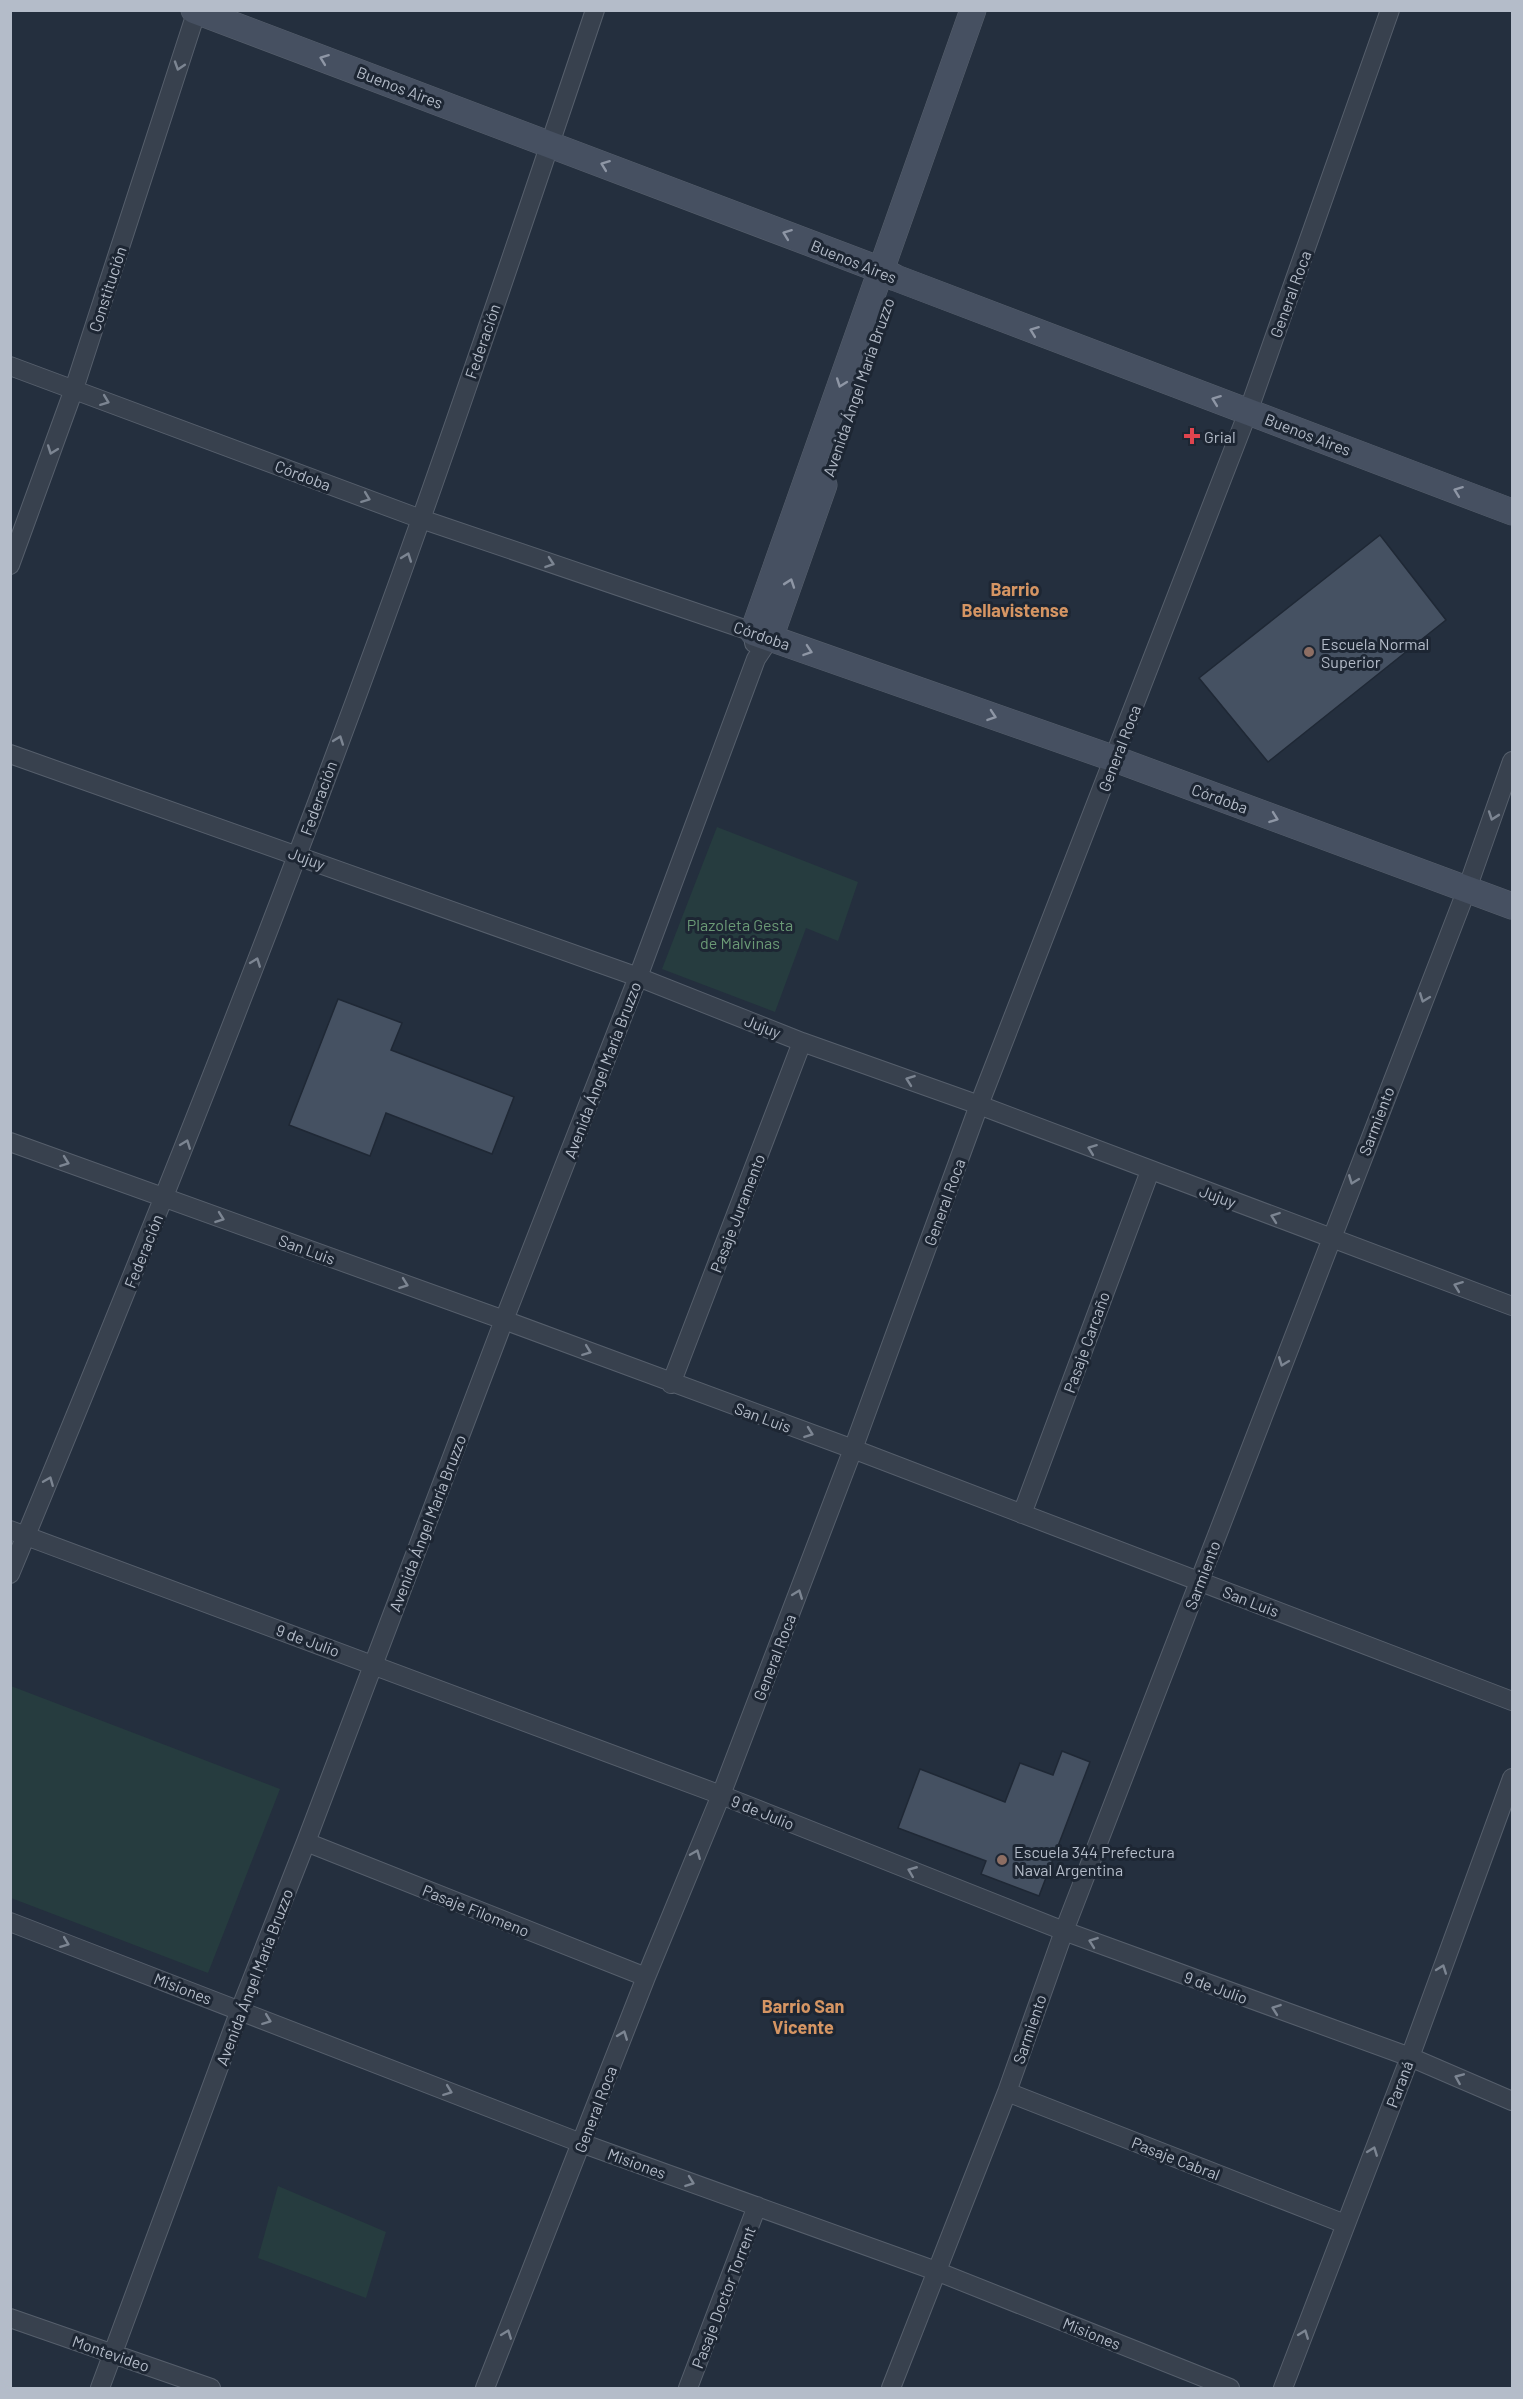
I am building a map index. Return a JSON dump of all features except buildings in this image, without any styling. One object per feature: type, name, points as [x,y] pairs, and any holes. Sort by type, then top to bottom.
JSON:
[{"type":"street","name":"Federación","points":[[10,1574],[18,1533],[165,1198],[297,855],[421,519],[595,10]]},
{"type":"street","name":"Avenida Ángel María Bruzzo","points":[[889,274],[973,10]]},
{"type":"street","name":"Avenida Ángel María Bruzzo","points":[[100,2388],[240,2010],[638,977],[756,659],[762,635],[889,274],[990,10]]},
{"type":"street","name":"General Roca","points":[[485,2388],[720,1795],[853,1449],[979,1105],[1248,412],[1390,10]]},
{"type":"street","name":"Buenos Aires","points":[[196,11],[1512,512]]},
{"type":"street","name":"Constitución","points":[[10,565],[74,389],[196,11]]},
{"type":"street","name":"Córdoba","points":[[10,366],[421,519],[762,635],[1115,759],[1512,906]]},
{"type":"street","name":"Jujuy","points":[[10,754],[638,977],[802,1042],[979,1105],[1512,1306]]},
{"type":"street","name":"Sarmiento","points":[[891,2388],[1007,2092],[1064,1931],[1467,889],[1512,760]]},
{"type":"street","name":"Pasaje Juramento","points":[[671,1384],[802,1042]]},
{"type":"street","name":"San Luis","points":[[10,1142],[853,1449],[1512,1701]]},
{"type":"street","name":"Pasaje Carcaño","points":[[1022,1514],[1150,1171]]},
{"type":"street","name":"9 de Julio","points":[[18,1533],[720,1795],[1064,1931],[1410,2057],[1512,2101]]},
{"type":"street","name":"Paraná","points":[[1283,2388],[1410,2057],[1512,1778]]},
{"type":"street","name":"Pasaje Filomeno","points":[[306,1842],[646,1977]]},
{"type":"street","name":"Misiones","points":[[10,1922],[581,2143],[936,2271],[1230,2388]]},
{"type":"street","name":"Pasaje Cabral","points":[[1007,2092],[1345,2224]]},
{"type":"street","name":"Pasaje Doctor Torrent","points":[[688,2388],[757,2206]]},
{"type":"street","name":"Montevideo","points":[[10,2318],[211,2388]]},
{"type":"green space","name":"Plazoleta Gesta de Malvinas","points":[[717,827],[858,882],[838,941],[806,928],[775,1012],[662,969]]},
{"type":"green space","points":[[11,1686],[280,1789],[208,1973],[11,1898]]},
{"type":"green space","points":[[278,2186],[386,2232],[366,2298],[258,2258]]},
{"type":"place","name":"Grial","points":[[1192,436]]},
{"type":"place","name":"Escuela Normal Superior","points":[[1309,652]]},
{"type":"place","name":"Escuela 344 Prefectura Naval Argentina","points":[[1002,1860]]},
{"type":"district","name":"Barrio Bellavistense","points":[[1015,599]]},
{"type":"district","name":"Barrio San Vicente","points":[[803,2016]]}]
